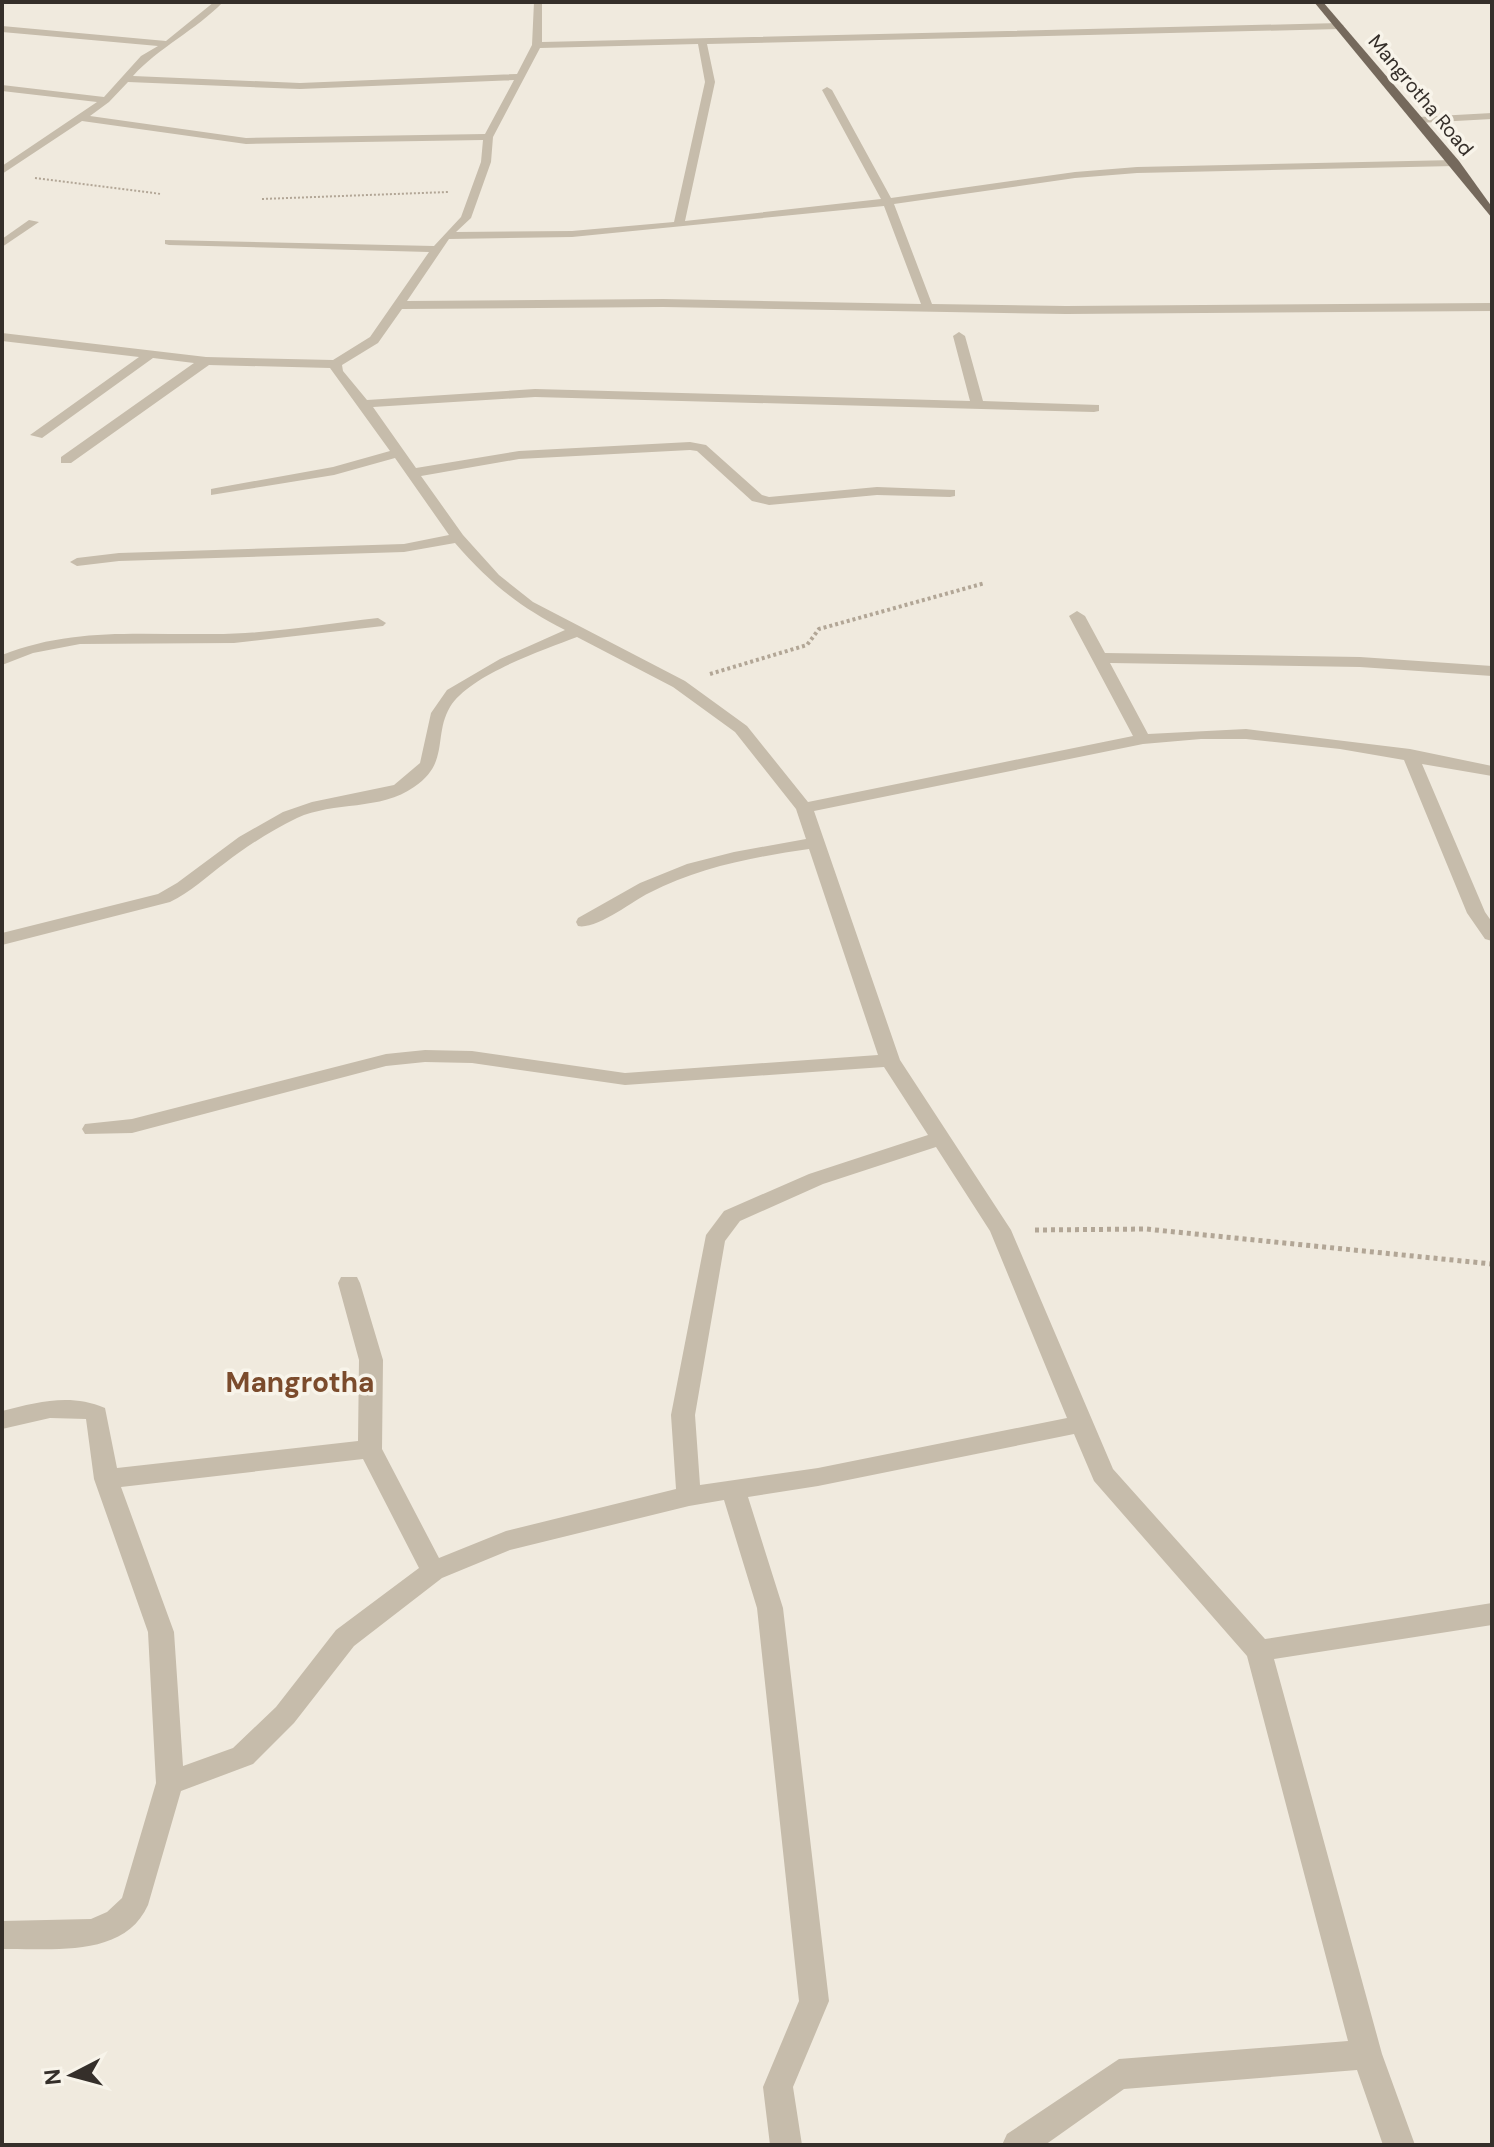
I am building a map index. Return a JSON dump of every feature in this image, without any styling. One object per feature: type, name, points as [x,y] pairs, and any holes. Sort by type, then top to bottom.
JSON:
[{"type":"main road","name":"Mangrotha Road","points":[[1318,2],[1455,163],[1488,204],[1492,215]]},
{"type":"street","points":[[2,171],[106,100],[144,58],[168,44],[219,2]]},
{"type":"street","points":[[2,337],[206,361],[336,364],[374,340],[446,236],[466,218],[486,162],[488,137],[537,45],[538,2]]},
{"type":"street","points":[[537,45],[1340,26]]},
{"type":"street","points":[[2,29],[168,44]]},
{"type":"street","points":[[679,225],[710,82],[702,41]]},
{"type":"street","points":[[127,79],[300,86],[520,77]]},
{"type":"street","points":[[2,88],[106,100]]},
{"type":"street","points":[[827,90],[888,202],[928,308]]},
{"type":"street","points":[[1419,120],[1492,116]]},
{"type":"street","points":[[78,117],[261,142],[488,137]]},
{"type":"street","points":[[446,236],[572,234],[679,225],[888,202],[1121,171],[1455,163]]},
{"type":"street","points":[[2,244],[33,222]]},
{"type":"street","points":[[169,242],[437,249]]},
{"type":"street","points":[[400,305],[663,303],[1082,310],[1492,307]]},
{"type":"street","points":[[959,336],[978,405]]},
{"type":"street","points":[[37,435],[148,356]]},
{"type":"street","points":[[66,460],[206,361]]},
{"type":"street","points":[[336,364],[337,372],[364,404],[458,538],[494,578],[528,605],[679,684],[741,729],[804,808],[890,1060],[1000,1230],[1103,1474],[1259,1651],[1367,2054],[1399,2145]]},
{"type":"street","points":[[364,404],[535,393],[1094,408]]},
{"type":"street","points":[[413,473],[519,455],[690,446],[701,448],[757,498],[769,501],[877,491],[950,493]]},
{"type":"street","points":[[216,492],[334,471],[399,453]]},
{"type":"street","points":[[77,562],[119,557],[404,548],[458,538]]},
{"type":"street","points":[[1077,616],[1143,739]]},
{"type":"street","points":[[2,660],[33,645],[127,635],[215,639],[378,623]]},
{"type":"street","points":[[2,939],[112,914],[173,894],[222,856],[298,811],[345,799],[392,792],[409,784],[426,768],[436,746],[437,722],[442,706],[450,694],[524,653],[577,631]]},
{"type":"street","points":[[1100,658],[1360,662],[1492,671]]},
{"type":"street","points":[[804,808],[1143,739],[1246,734],[1410,754],[1492,771]]},
{"type":"street","points":[[1410,754],[1476,913],[1492,935]]},
{"type":"street","points":[[585,922],[655,882],[700,866],[751,853],[816,843]]},
{"type":"street","points":[[92,1129],[132,1126],[386,1060],[425,1056],[472,1057],[625,1079],[890,1060]]},
{"type":"street","points":[[689,1496],[683,1415],[714,1240],[722,1227],[732,1216],[816,1179],[940,1138]]},
{"type":"street","points":[[349,1283],[371,1360],[370,1449],[433,1571]]},
{"type":"street","points":[[2,1420],[70,1407],[88,1409],[97,1414],[106,1479],[161,1632],[170,1783],[134,1905],[117,1922],[92,1933],[2,1935]]},
{"type":"street","points":[[170,1783],[243,1756],[285,1715],[345,1638],[433,1571],[506,1541],[689,1496],[818,1477],[1081,1424]]},
{"type":"street","points":[[106,1479],[370,1449]]},
{"type":"street","points":[[733,1489],[770,1608],[814,2001],[778,2087],[786,2145]]},
{"type":"street","points":[[1259,1651],[1492,1614]]},
{"type":"street","points":[[1018,2145],[1119,2074],[1367,2054]]},
{"type":"path","points":[[31,178],[161,194]]},
{"type":"path","points":[[262,199],[476,191]]},
{"type":"path","points":[[679,684],[807,645],[819,629],[985,583]]},
{"type":"path","points":[[1000,1230],[1146,1229],[1492,1264]]},
{"type":"district","name":"Mangrotha","points":[[300,1382]]}]
